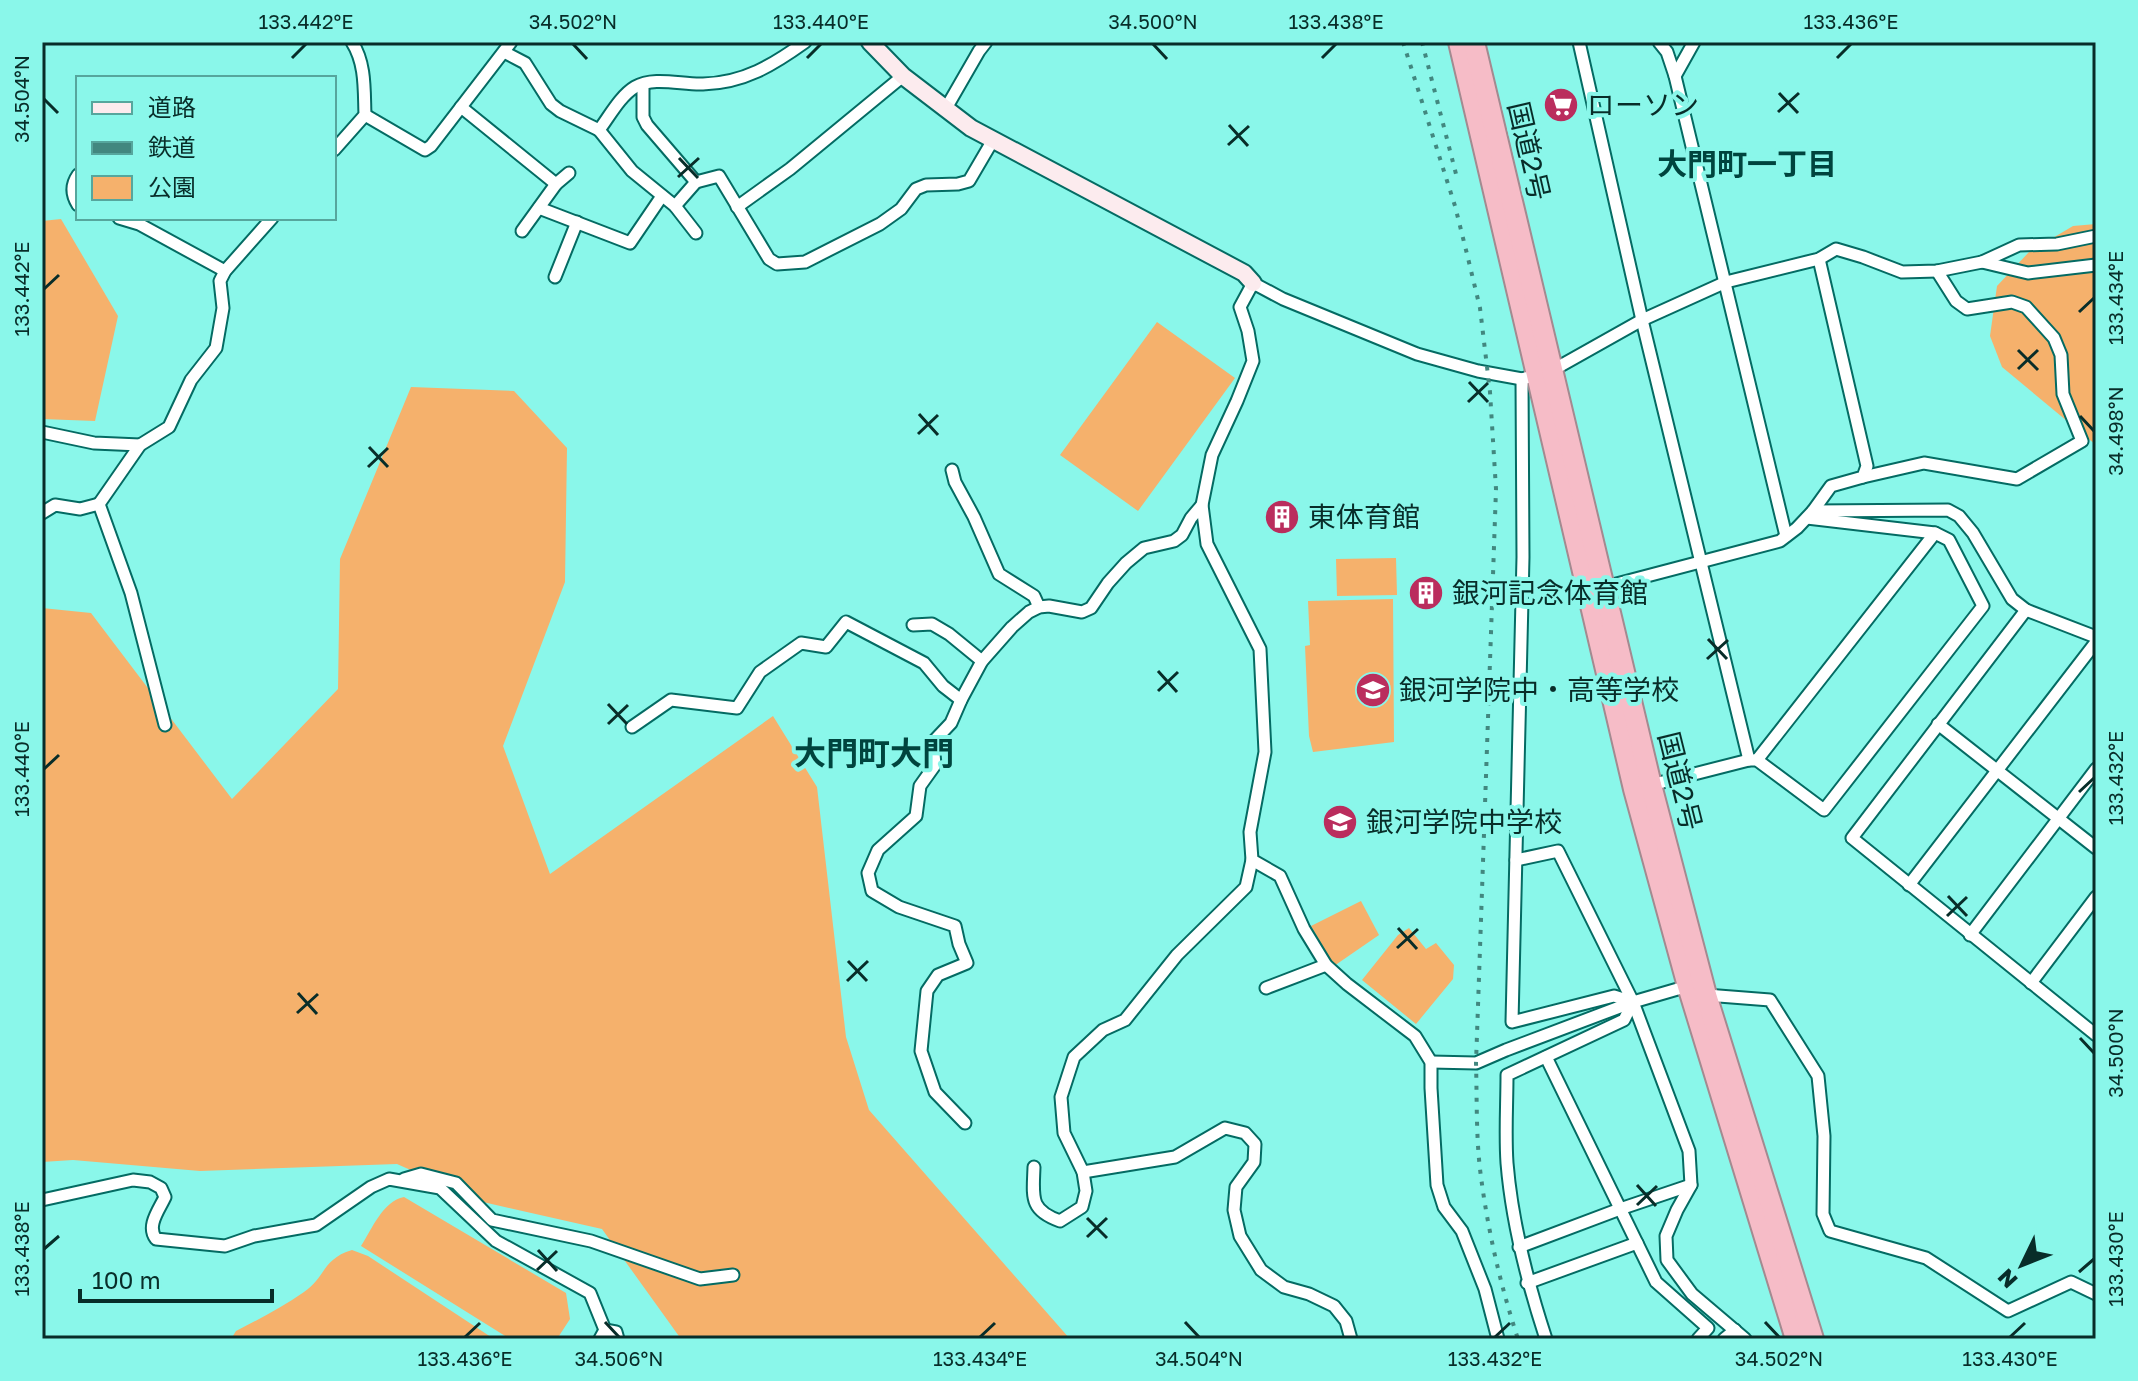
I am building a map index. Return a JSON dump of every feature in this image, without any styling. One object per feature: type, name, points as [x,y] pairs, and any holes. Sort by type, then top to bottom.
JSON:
[{"type":"highway","name":"国道2号","points":[[1459,42],[1634,789],[1813,1339]]},
{"type":"highway","name":"国道2号","points":[[1474,42],[1537,375],[1605,587],[1697,990],[1796,1339]]},
{"type":"street","points":[[336,148],[365,115],[364,76],[359,53],[352,42]]},
{"type":"street","points":[[599,130],[634,88],[649,82],[704,84],[749,77],[805,42]]},
{"type":"street","points":[[870,42],[903,76],[971,128],[1244,273],[1253,283],[1283,299],[1417,354],[1478,371],[1537,375],[1642,320],[1726,282],[1819,259],[1836,249],[1902,272],[1937,271],[1982,262],[2019,245],[2057,244],[2096,236]]},
{"type":"street","points":[[945,110],[986,42]]},
{"type":"street","points":[[1579,42],[1642,320],[1753,760],[1824,810],[1983,606],[1949,540],[1935,533],[1810,514]]},
{"type":"street","points":[[1659,42],[1667,52],[1675,76],[1786,536]]},
{"type":"street","points":[[1675,76],[1694,42]]},
{"type":"street","points":[[365,115],[425,150],[508,47],[525,63],[551,104],[599,130],[632,171],[675,206],[696,233]]},
{"type":"street","points":[[737,207],[790,169],[903,76]]},
{"type":"street","points":[[643,85],[643,117],[696,182]]},
{"type":"street","points":[[461,107],[556,184]]},
{"type":"street","points":[[675,206],[696,182],[719,176],[769,259],[777,264],[805,262],[880,224],[901,209],[916,189],[926,185],[969,181],[993,140]]},
{"type":"street","points":[[522,231],[556,184],[569,173]]},
{"type":"street","points":[[76,178],[73,196],[76,201]]},
{"type":"street","points":[[539,208],[630,243],[662,196]]},
{"type":"street","points":[[126,220],[139,224],[225,271]]},
{"type":"street","points":[[42,513],[55,505],[80,509],[99,504],[140,445],[169,427],[191,380],[216,348],[223,308],[220,281],[225,271],[270,220]]},
{"type":"street","points":[[555,277],[577,222]]},
{"type":"street","points":[[1819,259],[1867,466],[1863,477]]},
{"type":"street","points":[[1982,262],[2028,273],[2096,265]]},
{"type":"street","points":[[1605,587],[1780,541],[1810,514],[1831,486],[1924,463],[2017,479],[2082,441],[2063,394],[2061,355],[2054,338],[2026,307],[2012,302],[1967,309],[1956,301],[1937,271]]},
{"type":"street","points":[[1034,1167],[1035,1203],[1043,1215],[1060,1221],[1082,1207],[1086,1191],[1083,1172],[1064,1133],[1061,1097],[1074,1057],[1103,1030],[1125,1020],[1177,955],[1246,887],[1252,860],[1250,832],[1265,752],[1260,649],[1207,544],[1202,505],[1212,455],[1253,361],[1240,307],[1253,283]]},
{"type":"street","points":[[1537,375],[1523,557],[1512,1022],[1614,996],[1633,1002]]},
{"type":"street","points":[[42,432],[94,443],[140,445]]},
{"type":"street","points":[[952,470],[999,574],[1034,596],[1039,607]]},
{"type":"street","points":[[99,504],[131,593],[165,725]]},
{"type":"street","points":[[965,1123],[935,1092],[921,1051],[927,991],[938,975],[967,963],[955,926],[899,907],[872,891],[868,873],[878,850],[916,816],[920,786],[935,765],[933,742],[951,723],[982,661],[1012,627],[1039,607],[1082,612],[1091,608],[1126,563],[1144,548],[1174,541],[1182,535],[1202,505]]},
{"type":"street","points":[[1810,514],[1948,510],[1959,516],[1973,533],[2012,599],[2026,610],[2095,636],[1909,885]]},
{"type":"street","points":[[1651,785],[1753,760],[1935,533]]},
{"type":"street","points":[[2026,610],[1852,838],[1970,935],[2094,1029]]},
{"type":"street","points":[[632,727],[671,700],[737,708],[760,672],[801,643],[826,647],[846,622],[924,663],[943,686],[961,700]]},
{"type":"street","points":[[913,625],[932,624],[982,661]]},
{"type":"street","points":[[1938,724],[2096,848]]},
{"type":"street","points":[[1970,935],[2096,769]]},
{"type":"street","points":[[1516,860],[1558,851],[1633,1002],[1689,1151],[1691,1185],[1666,1236],[1667,1260],[1692,1294],[1745,1339]]},
{"type":"street","points":[[1252,860],[1280,876],[1304,929],[1326,965],[1415,1036],[1431,1062],[1437,1185],[1444,1207],[1462,1231],[1474,1260],[1498,1339]]},
{"type":"street","points":[[2031,983],[2096,897]]},
{"type":"street","points":[[1266,988],[1326,965]]},
{"type":"street","points":[[1431,1062],[1476,1063],[1633,1002],[1697,990],[1770,1000],[1818,1076],[1824,1136],[1823,1214],[1830,1231],[1926,1258],[2008,1311],[2071,1282],[2096,1294]]},
{"type":"street","points":[[1546,1339],[1527,1283],[1519,1247],[1507,1162],[1507,1075],[1624,1020],[1633,1002]]},
{"type":"street","points":[[1546,1057],[1656,1282],[1708,1328],[1698,1339]]},
{"type":"street","points":[[1083,1172],[1175,1157],[1225,1128],[1245,1133],[1255,1144],[1255,1153],[1254,1162],[1236,1187],[1234,1210],[1240,1236],[1261,1270],[1273,1279],[1284,1287],[1334,1306],[1346,1321],[1351,1339]]},
{"type":"street","points":[[398,1181],[421,1174],[456,1183],[492,1220],[591,1241],[700,1279],[733,1275]]},
{"type":"street","points":[[42,1200],[133,1180],[150,1182],[161,1188],[165,1197],[151,1228],[156,1239],[225,1246],[254,1236],[316,1225],[371,1187],[389,1179],[440,1188],[496,1241],[590,1293],[603,1334],[616,1332],[618,1339]]},
{"type":"street","points":[[1519,1247],[1691,1185]]},
{"type":"street","points":[[1527,1283],[1637,1243]]},
{"type":"street","points":[[1724,1339],[1735,1330]]},
{"type":"green space","points":[[61,219],[118,316],[95,421],[42,419],[42,221]]},
{"type":"green space","points":[[2096,224],[2096,445],[2002,367],[1990,336],[1997,286],[2029,252],[2073,226]]},
{"type":"green space","points":[[1157,322],[1235,378],[1138,511],[1060,455]]},
{"type":"green space","points":[[411,387],[514,391],[567,448],[565,582],[503,746],[550,874],[773,716],[817,787],[846,1037],[869,1110],[1070,1339],[681,1339],[602,1229],[483,1202],[397,1164],[200,1171],[73,1160],[42,1162],[42,608],[91,613],[232,799],[338,689],[340,559]]},
{"type":"green space","points":[[1396,558],[1397,595],[1337,596],[1336,559]]},
{"type":"green space","points":[[1393,599],[1394,742],[1313,752],[1309,736],[1305,646],[1310,645],[1308,601]]},
{"type":"green space","points":[[1361,901],[1379,935],[1334,966],[1311,926]]},
{"type":"green space","points":[[1409,928],[1426,949],[1436,943],[1454,965],[1453,979],[1416,1024],[1362,980],[1398,935]]},
{"type":"green space","points":[[404,1197],[566,1293],[570,1319],[557,1339],[510,1339],[361,1246],[384,1210]]},
{"type":"green space","points":[[352,1250],[368,1256],[494,1339],[231,1339],[236,1331],[304,1292],[329,1263]]},
{"type":"railway","points":[[1403,42],[1467,254],[1480,308],[1490,392],[1496,489],[1476,1063],[1477,1129],[1490,1234],[1518,1339]]},
{"type":"railway","points":[[1422,42],[1456,174]]},
{"type":"place","name":"ローソン","points":[[1561,105]]},
{"type":"place","name":"東体育館","points":[[1282,517]]},
{"type":"place","name":"銀河記念体育館","points":[[1426,593]]},
{"type":"place","name":"銀河学院中・高等学校","points":[[1373,690]]},
{"type":"place","name":"銀河学院中学校","points":[[1340,822]]},
{"type":"district","name":"大門町一丁目","points":[[1747,165]]},
{"type":"district","name":"大門町大門","points":[[874,754]]}]
